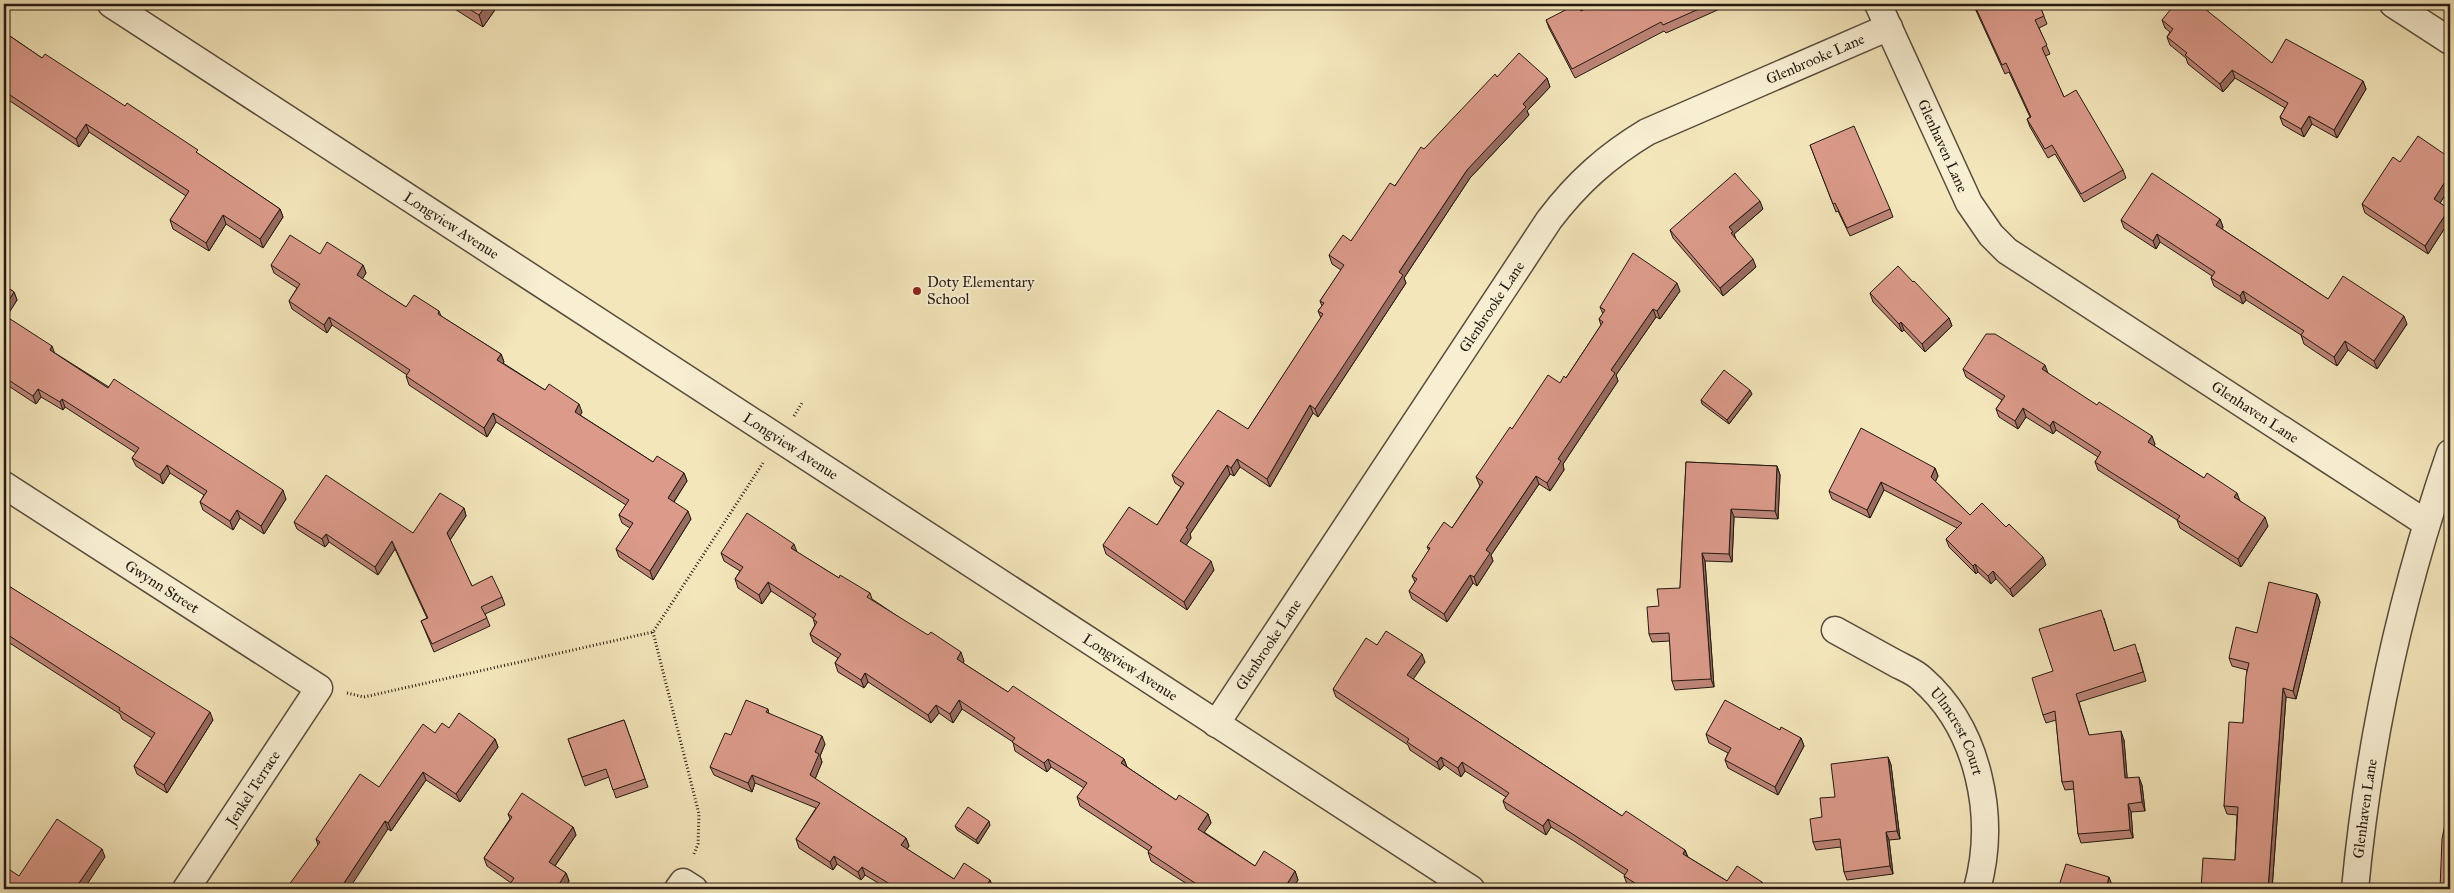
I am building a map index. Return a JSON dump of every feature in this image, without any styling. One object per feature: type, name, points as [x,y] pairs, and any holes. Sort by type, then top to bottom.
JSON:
[{"type":"street","name":"Longview Avenue","points":[[111,4],[1471,889]]},
{"type":"street","name":"Glenhaven Lane","points":[[1878,4],[1969,203],[1985,228],[2007,251],[2426,523],[2401,620],[2371,765],[2355,889]]},
{"type":"street","points":[[2393,4],[2450,41]]},
{"type":"street","name":"Glenbrooke Lane","points":[[1216,724],[1568,195],[1590,172],[1616,150],[1647,132],[1889,28]]},
{"type":"street","points":[[2426,523],[2450,454]]},
{"type":"street","name":"Gwynn Street","points":[[4,485],[319,688]]},
{"type":"street","name":"Ulmcrest Court","points":[[1835,630],[1921,677],[1945,702],[1960,724],[1973,752],[1984,819],[1983,850],[1977,889]]},
{"type":"street","name":"Jenkel Terrace","points":[[186,889],[319,688]]},
{"type":"path","points":[[319,688],[364,697],[653,632],[778,438]]},
{"type":"path","points":[[653,632],[700,814],[698,844],[685,887]]},
{"type":"building","points":[[461,4],[487,4],[479,15]]},
{"type":"building","points":[[1577,4],[1581,11],[1595,4],[1710,4],[1663,25],[1661,22],[1572,69],[1546,20]]},
{"type":"building","points":[[1974,4],[2039,4],[2044,16],[2035,20],[2047,45],[2042,48],[2064,97],[2076,90],[2123,170],[2081,194],[2052,145],[2045,149],[2027,119],[2031,117],[2006,63],[2002,65]]},
{"type":"building","points":[[2175,4],[2199,4],[2272,63],[2286,39],[2363,81],[2334,130],[2309,116],[2301,129],[2280,117],[2288,103],[2232,70],[2220,84],[2185,55],[2187,53],[2167,37],[2173,29],[2162,20]]},
{"type":"building","points":[[4,32],[42,58],[45,54],[125,106],[127,103],[198,150],[196,152],[280,209],[260,239],[223,215],[206,243],[170,220],[189,191],[86,124],[76,139],[4,91]]},
{"type":"building","points":[[1519,53],[1547,78],[1523,104],[1526,107],[1467,170],[1399,272],[1403,275],[1315,409],[1310,405],[1267,479],[1237,459],[1231,468],[1227,465],[1186,528],[1188,529],[1180,541],[1211,561],[1184,602],[1103,545],[1129,507],[1157,525],[1184,483],[1172,475],[1218,410],[1248,429],[1323,314],[1318,311],[1324,303],[1320,301],[1344,265],[1329,255],[1343,235],[1351,241],[1390,183],[1395,186],[1421,147],[1424,149],[1495,74],[1497,77]]},
{"type":"building","points":[[1854,126],[1890,209],[1847,228],[1835,203],[1833,204],[1810,145]]},
{"type":"building","points":[[2418,136],[2450,158],[2450,174],[2434,199],[2449,209],[2425,246],[2362,204],[2393,157],[2400,162]]},
{"type":"building","points":[[1735,173],[1760,201],[1729,227],[1733,232],[1731,233],[1753,259],[1720,288],[1670,230]]},
{"type":"building","points":[[2152,173],[2220,219],[2216,225],[2328,299],[2343,276],[2404,316],[2374,361],[2345,341],[2334,357],[2301,335],[2304,331],[2243,291],[2240,296],[2211,278],[2215,272],[2157,234],[2153,241],[2121,220]]},
{"type":"building","points":[[290,235],[320,254],[327,242],[363,265],[357,275],[406,307],[414,295],[439,311],[438,314],[501,354],[497,360],[545,390],[549,384],[579,404],[575,412],[653,462],[657,456],[684,473],[668,498],[688,511],[650,571],[616,549],[633,523],[619,515],[629,500],[493,413],[484,428],[406,376],[410,370],[329,317],[324,325],[289,301],[300,284],[271,265]]},
{"type":"building","points":[[1633,253],[1677,283],[1657,311],[1653,309],[1611,370],[1615,373],[1558,459],[1561,461],[1547,483],[1536,476],[1486,550],[1490,553],[1474,577],[1470,575],[1444,614],[1409,591],[1417,579],[1412,576],[1430,548],[1427,547],[1444,522],[1452,528],[1483,482],[1476,477],[1510,427],[1512,429],[1548,375],[1560,383],[1564,376],[1566,378],[1603,322],[1599,319],[1605,310],[1600,307]]},
{"type":"building","points":[[1898,266],[1949,318],[1922,344],[1901,322],[1899,324],[1870,293]]},
{"type":"building","points":[[4,285],[14,292],[4,308]]},
{"type":"building","points":[[4,315],[52,346],[50,350],[108,388],[114,379],[283,490],[261,526],[237,510],[230,521],[200,502],[207,491],[167,465],[160,475],[132,458],[139,448],[62,399],[60,402],[38,389],[33,396],[4,377]]},
{"type":"building","points":[[1986,334],[1995,334],[2045,365],[2042,369],[2097,405],[2099,402],[2152,436],[2148,442],[2204,478],[2207,473],[2237,493],[2234,497],[2265,517],[2238,559],[2177,520],[2180,516],[2095,462],[2101,452],[2053,421],[2050,426],[2023,408],[2015,421],[1996,409],[2005,396],[1963,369]]},
{"type":"building","points":[[1724,370],[1750,390],[1727,420],[1701,400]]},
{"type":"building","points":[[1861,428],[1935,468],[1931,477],[1970,515],[1982,503],[2006,527],[2009,524],[2043,557],[2010,589],[1993,571],[1988,576],[1975,564],[1973,566],[1946,539],[1962,523],[1881,482],[1867,510],[1829,491]]},
{"type":"building","points":[[1686,462],[1777,466],[1775,511],[1731,509],[1729,554],[1702,553],[1711,679],[1672,681],[1669,633],[1649,634],[1647,607],[1659,606],[1657,589],[1680,588]]},
{"type":"building","points":[[326,475],[413,533],[440,493],[464,508],[447,533],[472,586],[492,576],[502,597],[481,607],[487,618],[432,644],[421,621],[428,618],[392,541],[375,567],[326,534],[322,539],[294,522]]},
{"type":"building","points":[[747,513],[794,544],[791,548],[839,578],[840,575],[870,593],[867,597],[928,635],[931,632],[961,652],[957,659],[1008,692],[1013,686],[1124,759],[1121,763],[1176,800],[1179,795],[1208,814],[1198,829],[1255,866],[1264,851],[1295,871],[1284,889],[1204,889],[1148,852],[1152,847],[1077,797],[1087,783],[1048,759],[1044,763],[1012,742],[1015,738],[959,700],[950,714],[936,705],[928,715],[865,673],[861,680],[835,663],[841,654],[810,634],[817,622],[813,619],[816,614],[768,582],[759,595],[735,579],[743,567],[721,553]]},
{"type":"building","points":[[2269,582],[2317,594],[2293,691],[2283,688],[2268,889],[2201,889],[2203,858],[2235,860],[2238,807],[2224,806],[2229,722],[2243,723],[2246,676],[2249,663],[2229,658],[2236,627],[2257,633]]},
{"type":"building","points":[[4,583],[210,712],[164,785],[134,766],[155,733],[5,633],[4,636]]},
{"type":"building","points":[[2101,610],[2114,651],[2135,644],[2143,672],[2076,694],[2089,735],[2121,731],[2125,778],[2139,777],[2142,802],[2128,804],[2130,830],[2078,834],[2073,781],[2062,782],[2055,711],[2043,715],[2032,678],[2053,671],[2039,629]]},
{"type":"building","points":[[1386,631],[1422,654],[1407,675],[1622,816],[1626,811],[1685,850],[1683,854],[1727,881],[1737,866],[1762,882],[1758,889],[1644,889],[1624,876],[1628,870],[1571,833],[1548,819],[1543,826],[1503,801],[1509,793],[1462,762],[1458,768],[1441,757],[1437,762],[1407,742],[1409,739],[1333,689],[1366,638],[1377,645]]},
{"type":"building","points":[[746,700],[768,709],[766,712],[822,736],[815,752],[819,754],[810,775],[906,838],[901,845],[954,879],[964,863],[990,880],[984,889],[898,889],[862,867],[858,872],[834,856],[830,862],[796,839],[820,803],[752,775],[748,783],[710,767],[725,733],[731,735]]},
{"type":"building","points":[[1725,700],[1780,730],[1781,727],[1801,738],[1775,787],[1725,760],[1731,748],[1706,734]]},
{"type":"building","points":[[459,713],[495,739],[456,794],[423,772],[388,823],[385,821],[340,889],[286,889],[320,842],[316,839],[360,774],[379,787],[423,724],[435,733],[442,723],[449,728]]},
{"type":"building","points":[[624,720],[645,779],[613,790],[606,769],[582,777],[568,739]]},
{"type":"building","points":[[1888,757],[1897,831],[1886,832],[1890,866],[1844,872],[1840,839],[1813,842],[1810,819],[1822,817],[1820,798],[1835,797],[1831,764]]},
{"type":"building","points":[[522,793],[573,827],[549,862],[566,873],[556,889],[507,889],[514,878],[484,858],[512,817],[508,814]]},
{"type":"building","points":[[2450,799],[2450,889],[2440,889],[2442,839]]},
{"type":"building","points":[[968,807],[989,821],[976,840],[955,826]]},
{"type":"building","points":[[57,819],[102,849],[75,889],[4,889],[4,866],[19,876]]},
{"type":"building","points":[[2066,864],[2109,877],[2106,889],[2058,889]]},
{"type":"place","name":"Doty Elementary School","points":[[917,291]]}]
